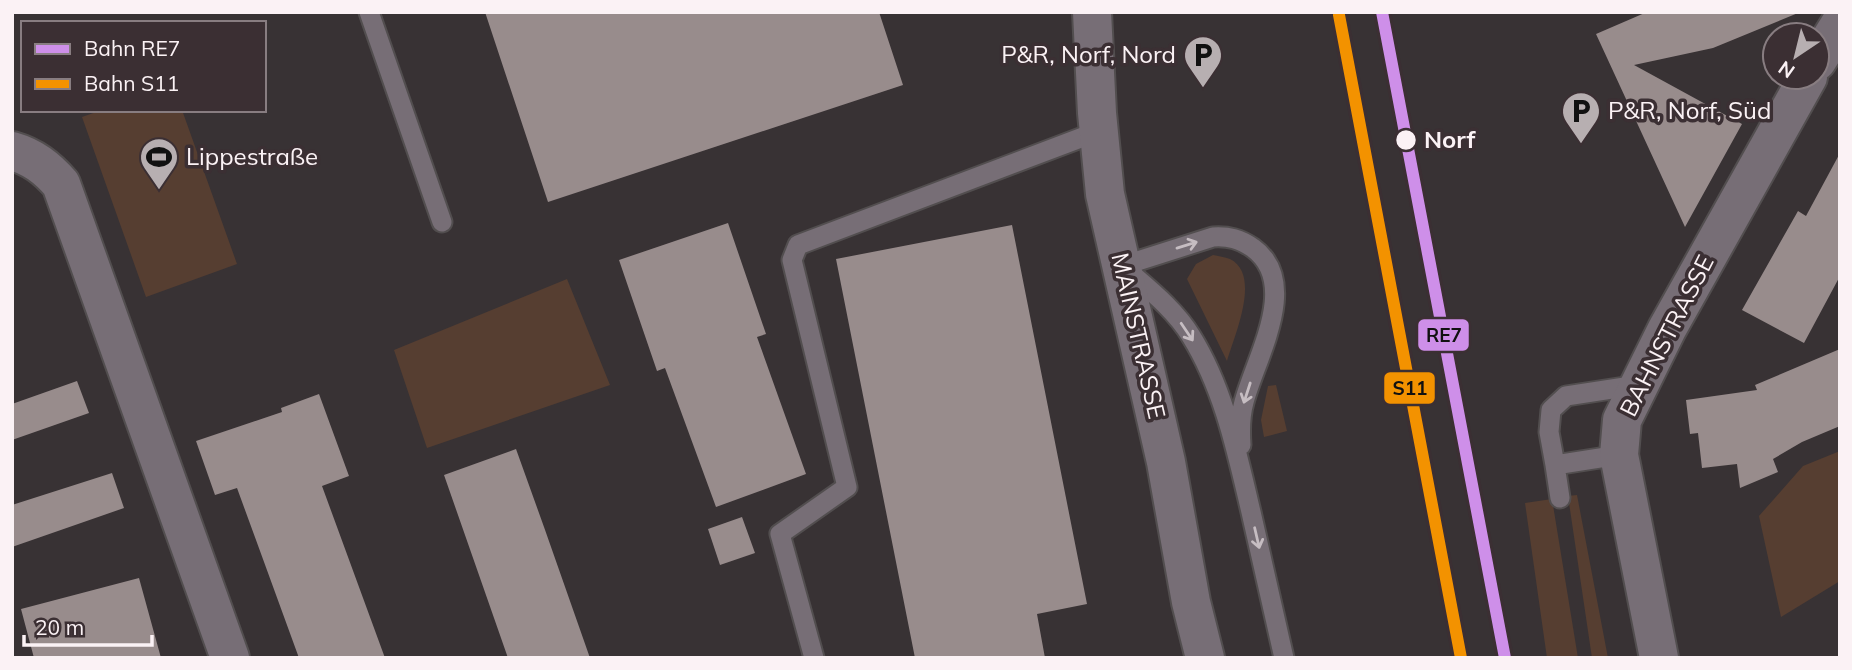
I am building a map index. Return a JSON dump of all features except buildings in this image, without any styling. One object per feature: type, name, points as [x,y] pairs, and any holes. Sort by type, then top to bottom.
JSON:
[{"type":"street","name":"MAINSTRASSE","points":[[1092,12],[1105,194],[1166,462],[1191,602],[1205,658]]},
{"type":"street","name":"BAHNSTRASSE","points":[[1659,658],[1619,455],[1622,420],[1638,385],[1800,91]]},
{"type":"street","points":[[12,151],[36,161],[50,171],[61,184],[230,658]]},
{"type":"lane","points":[[369,12],[442,222]]},
{"type":"lane","points":[[814,658],[780,534],[847,487],[792,260],[798,245],[1099,131]]},
{"type":"lane","points":[[1122,266],[1213,237],[1225,236],[1250,246],[1263,256],[1272,269],[1276,284],[1275,304],[1243,405],[1240,430],[1241,471]]},
{"type":"lane","points":[[1122,266],[1171,310],[1190,336],[1213,382],[1241,471],[1284,658]]},
{"type":"lane","points":[[1560,498],[1549,432],[1552,410],[1566,396],[1638,385]]},
{"type":"lane","points":[[1555,466],[1619,455]]},
{"type":"shaded area","name":"Lippestraße","points":[[96,112],[183,112],[237,264],[146,297],[82,117]]},
{"type":"shaded area","points":[[1213,255],[1230,259],[1239,267],[1244,278],[1243,307],[1227,361],[1187,279],[1196,264]]},
{"type":"shaded area","points":[[567,279],[610,385],[427,448],[394,350]]},
{"type":"shaded area","points":[[1276,385],[1287,431],[1264,437],[1261,420],[1268,386]]},
{"type":"shaded area","points":[[1840,451],[1840,581],[1781,617],[1759,516],[1803,466]]},
{"type":"shaded area","points":[[1577,495],[1608,658],[1592,658],[1568,496]]},
{"type":"shaded area","points":[[1552,499],[1578,658],[1547,658],[1525,503]]},
{"type":"rail line","name":"RE7","points":[[1382,12],[1505,658]]},
{"type":"rail line","name":"S11","points":[[1339,15],[1461,658]]},
{"type":"place","name":"P&R, Norf, Nord","points":[[1203,89]]},
{"type":"place","name":"Norf","points":[[1406,140]]},
{"type":"place","name":"P&R, Norf, Süd","points":[[1581,145]]},
{"type":"place","name":"Lippestraße","points":[[159,191]]}]
